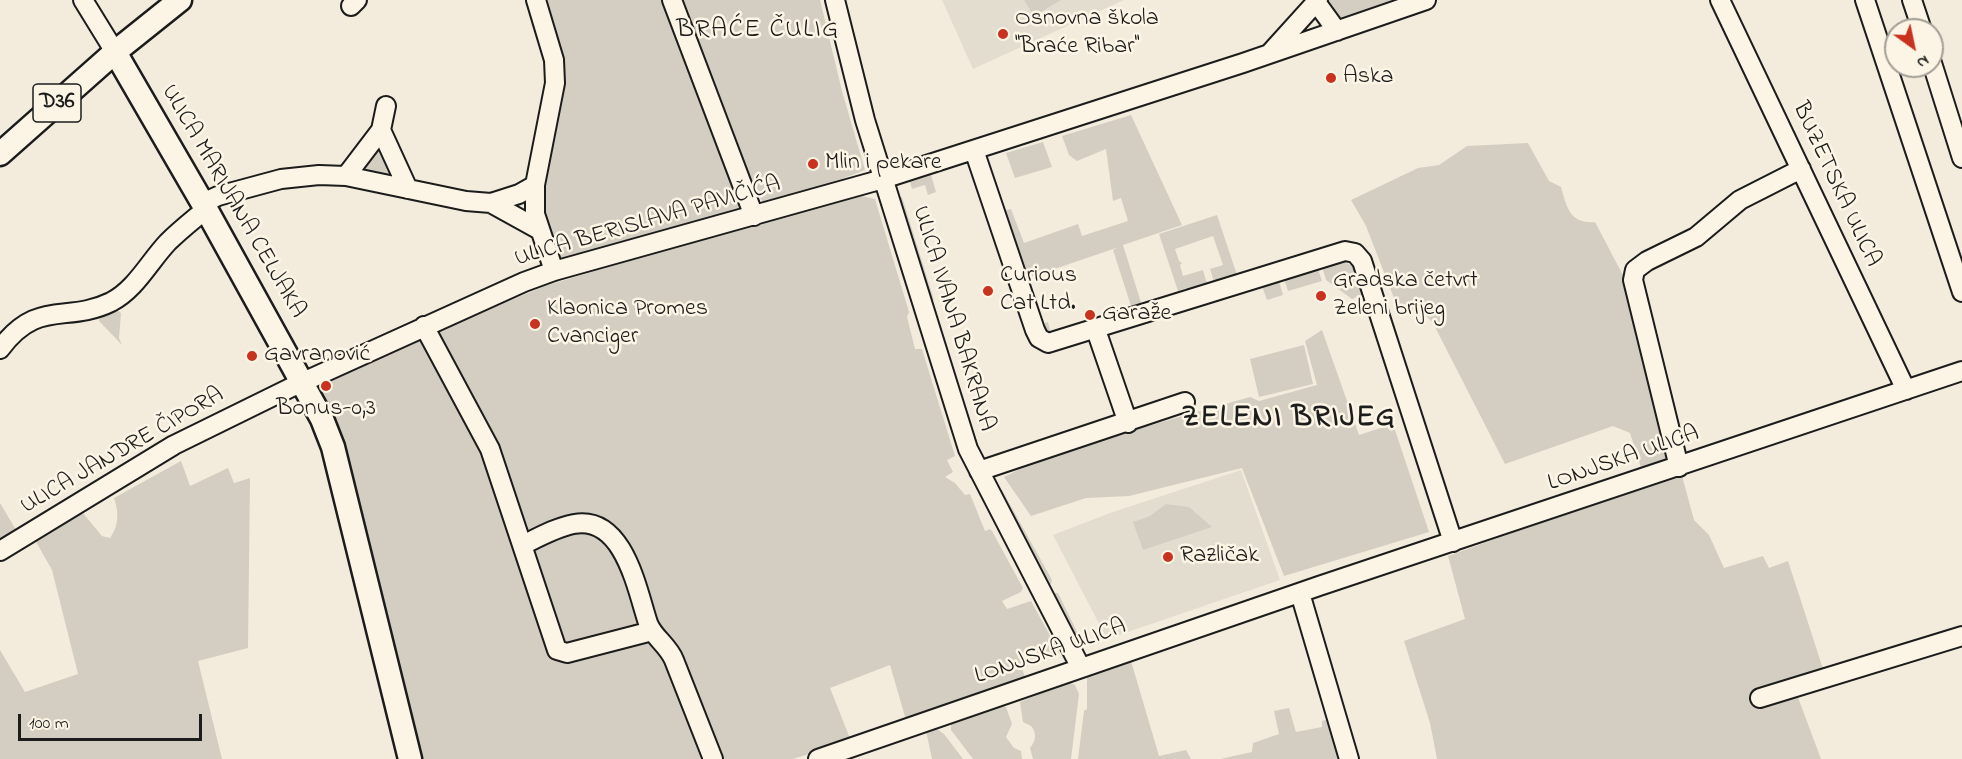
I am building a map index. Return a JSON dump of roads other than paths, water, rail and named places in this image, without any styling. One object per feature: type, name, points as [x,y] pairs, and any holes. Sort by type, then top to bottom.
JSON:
[{"type":"main road","name":"D36","points":[[0,154],[115,52],[180,0]]},
{"type":"main road","name":"ULICA MARIJANA CELJAKA","points":[[115,52],[205,206],[303,382],[333,447],[410,759]]},
{"type":"street","points":[[83,0],[115,52]]},
{"type":"street","points":[[536,0],[554,60],[555,83],[536,185],[535,214],[538,229],[554,271]]},
{"type":"street","points":[[672,0],[754,216]]},
{"type":"street","name":"ULICA IVANA BAKRANA","points":[[834,0],[849,63],[883,179],[968,449],[1081,668]]},
{"type":"street","name":"ULICA BERISLAVA PAVIČIĆA","points":[[303,382],[483,299],[554,271],[883,179],[1269,54],[1426,0]]},
{"type":"street","name":"BUZETSKA ULICA","points":[[1720,0],[1906,390]]},
{"type":"street","points":[[1865,0],[1962,292]]},
{"type":"street","points":[[1912,0],[1918,18]]},
{"type":"street","points":[[1269,54],[1317,1],[1337,31]]},
{"type":"street","points":[[1937,78],[1962,158]]},
{"type":"street","points":[[346,176],[381,130],[386,106]]},
{"type":"street","points":[[381,130],[408,189]]},
{"type":"street","points":[[974,150],[1039,338],[1052,344],[1345,251],[1355,253],[1362,261],[1453,542]]},
{"type":"street","points":[[1679,467],[1633,280],[1635,270],[1647,261],[1696,237],[1740,200],[1801,169]]},
{"type":"street","points":[[0,349],[13,333],[40,315],[89,309],[124,294],[167,243],[205,206],[219,196],[281,179],[319,175],[346,176],[466,201],[490,202],[519,194],[536,185]]},
{"type":"street","points":[[490,202],[538,229]]},
{"type":"street","points":[[424,326],[490,449],[555,646],[560,653],[652,631]]},
{"type":"street","points":[[1096,330],[1128,423]]},
{"type":"street","name":"LONJSKA ULICA","points":[[818,759],[1300,593],[1962,371]]},
{"type":"street","name":"ULICA JANDRE ČIPORA","points":[[0,550],[165,450],[303,382]]},
{"type":"street","name":"ULICA IVANA BAKRANA","points":[[979,471],[1128,423],[1185,402]]},
{"type":"street","points":[[523,545],[574,524],[584,523],[601,529],[617,543],[629,564],[652,631],[670,650],[713,759]]},
{"type":"street","points":[[1300,593],[1349,759]]},
{"type":"street","points":[[1760,698],[1962,636]]},
{"type":"place","name":"Osnovna škola ''Braće Ribar''","points":[[1003,34]]},
{"type":"place","name":"Aska","points":[[1331,78]]},
{"type":"place","name":"Mlin i pekare","points":[[813,164]]},
{"type":"place","name":"Curious Cat Ltd.","points":[[988,291]]},
{"type":"place","name":"Gradska četvrt Zeleni brijeg","points":[[1321,296]]},
{"type":"place","name":"Garaže","points":[[1090,315]]},
{"type":"place","name":"Klaonica Promes Cvanciger","points":[[535,324]]},
{"type":"place","name":"Gavranović","points":[[252,356]]},
{"type":"place","name":"Bonus-0,3","points":[[326,386]]},
{"type":"place","name":"Različak","points":[[1168,557]]},
{"type":"district","name":"BRAĆE ČULIG","points":[[758,32]]},
{"type":"district","name":"ZELENI BRIJEG","points":[[1289,420]]}]
